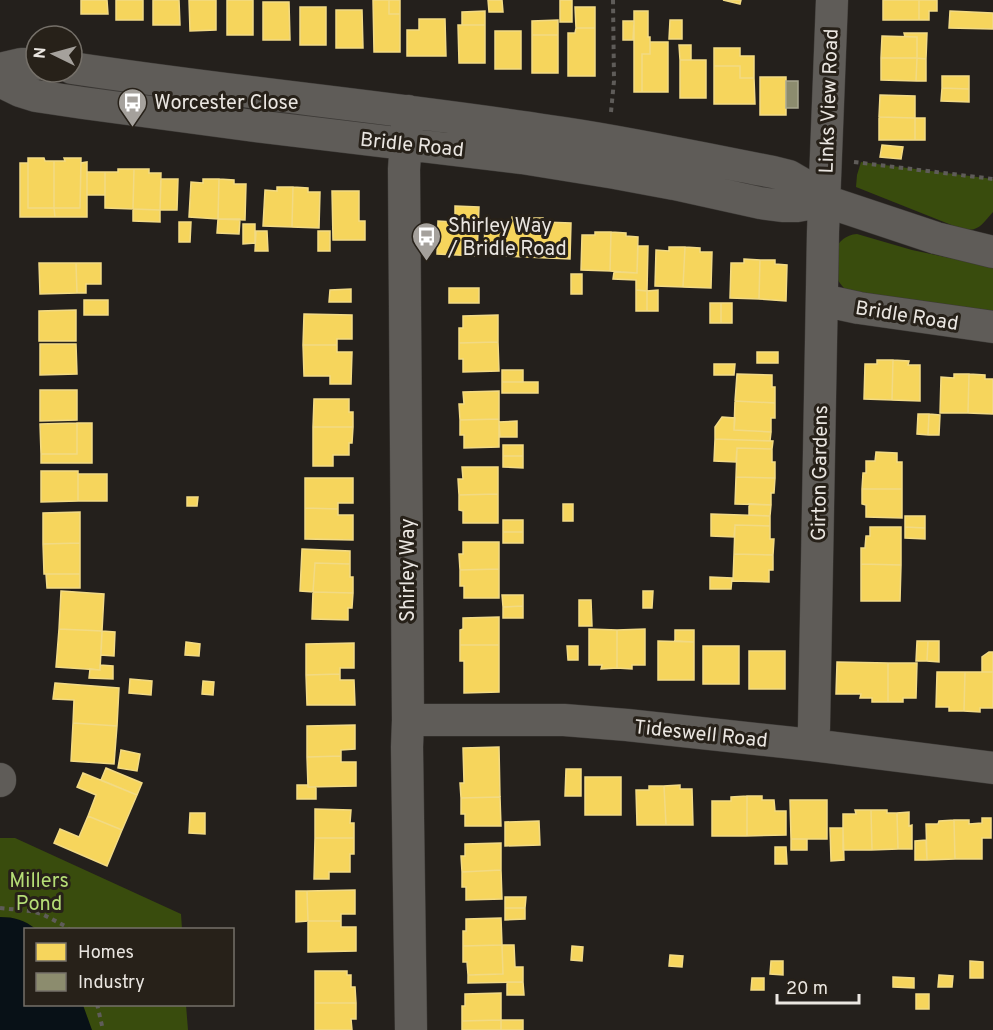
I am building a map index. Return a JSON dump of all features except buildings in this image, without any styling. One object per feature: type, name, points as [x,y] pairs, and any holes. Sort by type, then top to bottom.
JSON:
[{"type":"street","name":"Links View Road","points":[[825,201],[832,0]]},
{"type":"street","points":[[0,69],[24,64]]},
{"type":"street","name":"Bridle Road","points":[[84,70],[408,111],[607,140],[789,176],[825,201],[890,224],[987,243]]},
{"type":"street","name":"Bridle Road","points":[[0,79],[20,91],[36,96],[231,123],[522,158],[615,173],[782,206],[825,201]]},
{"type":"street","points":[[231,123],[236,90]]},
{"type":"street","name":"Shirley Way","points":[[408,111],[404,169],[411,1030]]},
{"type":"street","name":"Girton Gardens","points":[[812,746],[825,201]]},
{"type":"street","name":"Bridle Road","points":[[822,300],[858,308],[993,327]]},
{"type":"street","name":"Tideswell Road","points":[[408,720],[564,720],[627,725],[993,768]]},
{"type":"path","points":[[607,140],[614,81],[613,0]]},
{"type":"path","points":[[826,158],[993,179]]},
{"type":"path","points":[[0,908],[42,914],[68,928]]},
{"type":"path","points":[[97,1006],[103,1030]]},
{"type":"green space","points":[[861,162],[993,179],[993,212],[975,229],[959,228],[856,187]]},
{"type":"green space","points":[[857,234],[912,250],[993,267],[993,319],[850,294],[837,279],[834,250],[843,239]]},
{"type":"green space","name":"Millers Pond","points":[[0,838],[15,838],[181,914],[182,928],[24,928],[24,1006],[186,1006],[188,1030],[0,1030]]},
{"type":"shaded area","name":"Millers Pond","points":[[0,917],[19,920],[34,928],[24,928],[24,1006],[83,1006],[92,1030],[0,1030]]},
{"type":"place","name":"Worcester Close","points":[[133,128]]},
{"type":"place","name":"Shirley Way / Bridle Road","points":[[427,262]]}]
